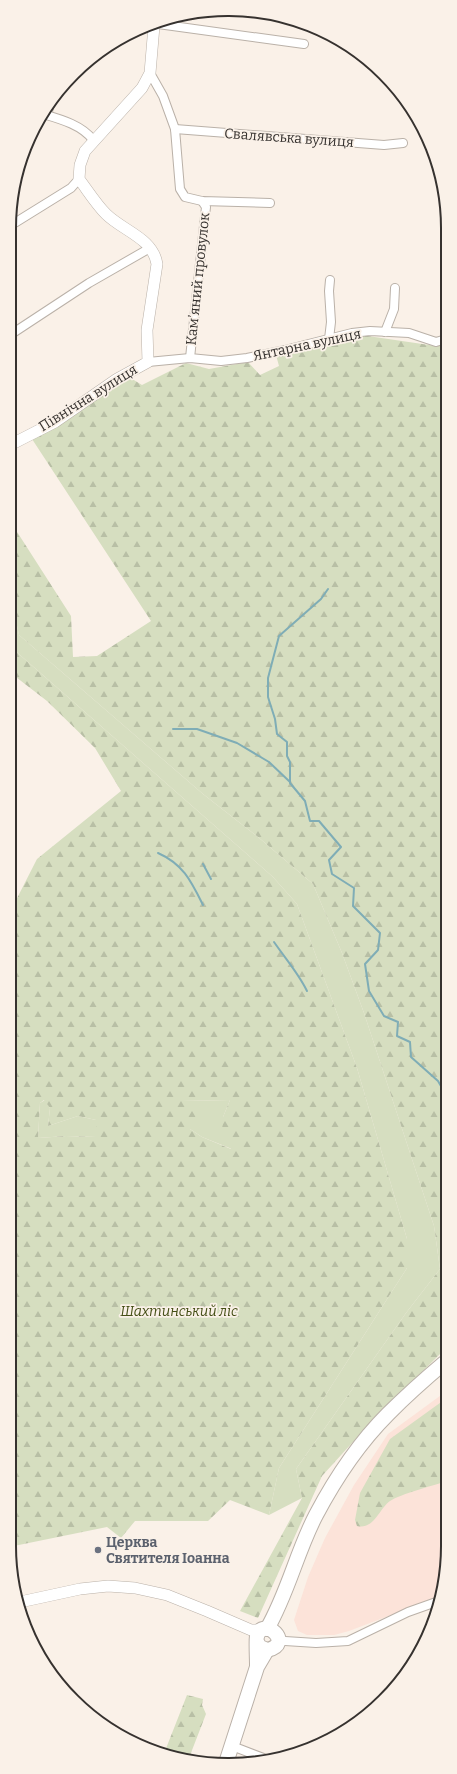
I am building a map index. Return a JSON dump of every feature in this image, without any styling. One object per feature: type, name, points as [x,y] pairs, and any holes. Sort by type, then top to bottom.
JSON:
[{"type":"highway","points":[[228,1758],[267,1637],[301,1547],[316,1514],[343,1470],[367,1438],[388,1414],[441,1366]]},
{"type":"street","points":[[166,25],[304,44]]},
{"type":"street","points":[[16,222],[71,188],[79,179],[80,165],[84,151],[142,88],[150,72],[154,29]]},
{"type":"street","points":[[150,72],[163,96],[175,129],[180,189],[184,197],[202,201],[270,203]]},
{"type":"street","points":[[48,116],[75,126],[94,140]]},
{"type":"street","name":"Свалявська вулиця","points":[[175,129],[384,145],[404,143]]},
{"type":"street","points":[[79,179],[108,216],[142,239],[156,258],[157,264],[147,330],[148,362]]},
{"type":"street","name":"Камʼяний провулок","points":[[190,358],[206,207],[202,201]]},
{"type":"street","points":[[16,331],[89,283],[150,248]]},
{"type":"street","points":[[329,339],[331,322],[329,291],[330,280]]},
{"type":"street","points":[[385,332],[394,309],[395,288]]},
{"type":"street","name":"Янтарна вулиця","points":[[190,358],[221,361],[247,358],[370,331],[408,333],[436,342],[441,340]]},
{"type":"street","name":"Північна вулиця","points":[[16,442],[55,422],[117,379],[148,362],[190,358]]},
{"type":"street","points":[[23,1601],[80,1589],[108,1586],[135,1588],[167,1596],[207,1610],[267,1637],[316,1643],[338,1643],[348,1641],[408,1612],[433,1604]]},
{"type":"street","points":[[232,1746],[258,1756]]},
{"type":"shaded area","points":[[441,1395],[441,1559],[434,1599],[349,1631],[334,1635],[307,1635],[298,1631],[294,1620],[308,1577],[325,1538],[354,1485],[388,1434]]},
{"type":"green space","points":[[361,335],[436,346],[441,344],[441,1353],[362,1432],[322,1476],[258,1618],[240,1611],[302,1498],[296,1469],[406,1313],[440,1269],[434,1226],[364,1013],[342,953],[313,884],[258,837],[203,794],[19,635],[16,621],[16,530],[71,616],[73,657],[97,656],[151,621],[32,439],[129,377],[142,385],[186,363],[209,369],[248,362],[260,375],[279,366],[276,355]]},
{"type":"green space","points":[[16,621],[19,635],[203,794],[258,837],[313,884],[342,953],[364,1013],[434,1226],[440,1269],[406,1313],[296,1469],[302,1498],[269,1515],[279,1468],[407,1268],[407,1239],[357,1068],[297,904],[273,877],[16,652]]},
{"type":"green space","name":"Шахтинський ліс","points":[[16,652],[273,877],[297,904],[357,1068],[407,1239],[407,1268],[279,1468],[269,1515],[230,1500],[208,1521],[135,1521],[121,1538],[107,1527],[16,1546],[16,900],[37,859],[121,791],[95,748],[47,701],[16,677]],"holes":[[[44,1100],[50,1108],[48,1126],[78,1116],[96,1120],[96,1137],[66,1136],[38,1138],[40,1103]],[[230,1100],[223,1117],[222,1132],[231,1149],[202,1137],[190,1129],[197,1114],[182,1101]]]},
{"type":"green space","points":[[45,1100],[50,1108],[48,1126],[78,1116],[96,1120],[96,1137],[66,1136],[38,1138],[40,1103]]},
{"type":"green space","points":[[230,1100],[223,1117],[232,1149],[202,1137],[190,1129],[181,1101]]},
{"type":"green space","points":[[441,1402],[441,1483],[395,1498],[386,1505],[376,1518],[368,1525],[357,1526],[355,1520],[360,1493],[390,1439]]},
{"type":"green space","points":[[187,1695],[203,1699],[202,1705],[206,1714],[190,1754],[166,1749]]},
{"type":"waterway","points":[[328,589],[321,599],[279,636],[268,678],[268,697],[275,719],[277,734],[287,742],[287,756],[290,762],[290,783],[305,801],[310,821],[319,821],[341,847],[329,860],[332,874],[354,888],[353,906],[380,933],[378,950],[365,964],[369,991],[384,1016],[398,1022],[397,1036],[410,1042],[411,1057],[438,1081],[441,1086]]},
{"type":"waterway","points":[[173,729],[197,729],[237,743],[269,762],[290,782]]},
{"type":"waterway","points":[[158,853],[167,857],[180,868],[190,881],[203,905]]},
{"type":"waterway","points":[[203,864],[211,879]]},
{"type":"waterway","points":[[274,942],[296,972],[307,991]]},
{"type":"place","name":"Церква Святителя Іоанна","points":[[98,1550]]}]
